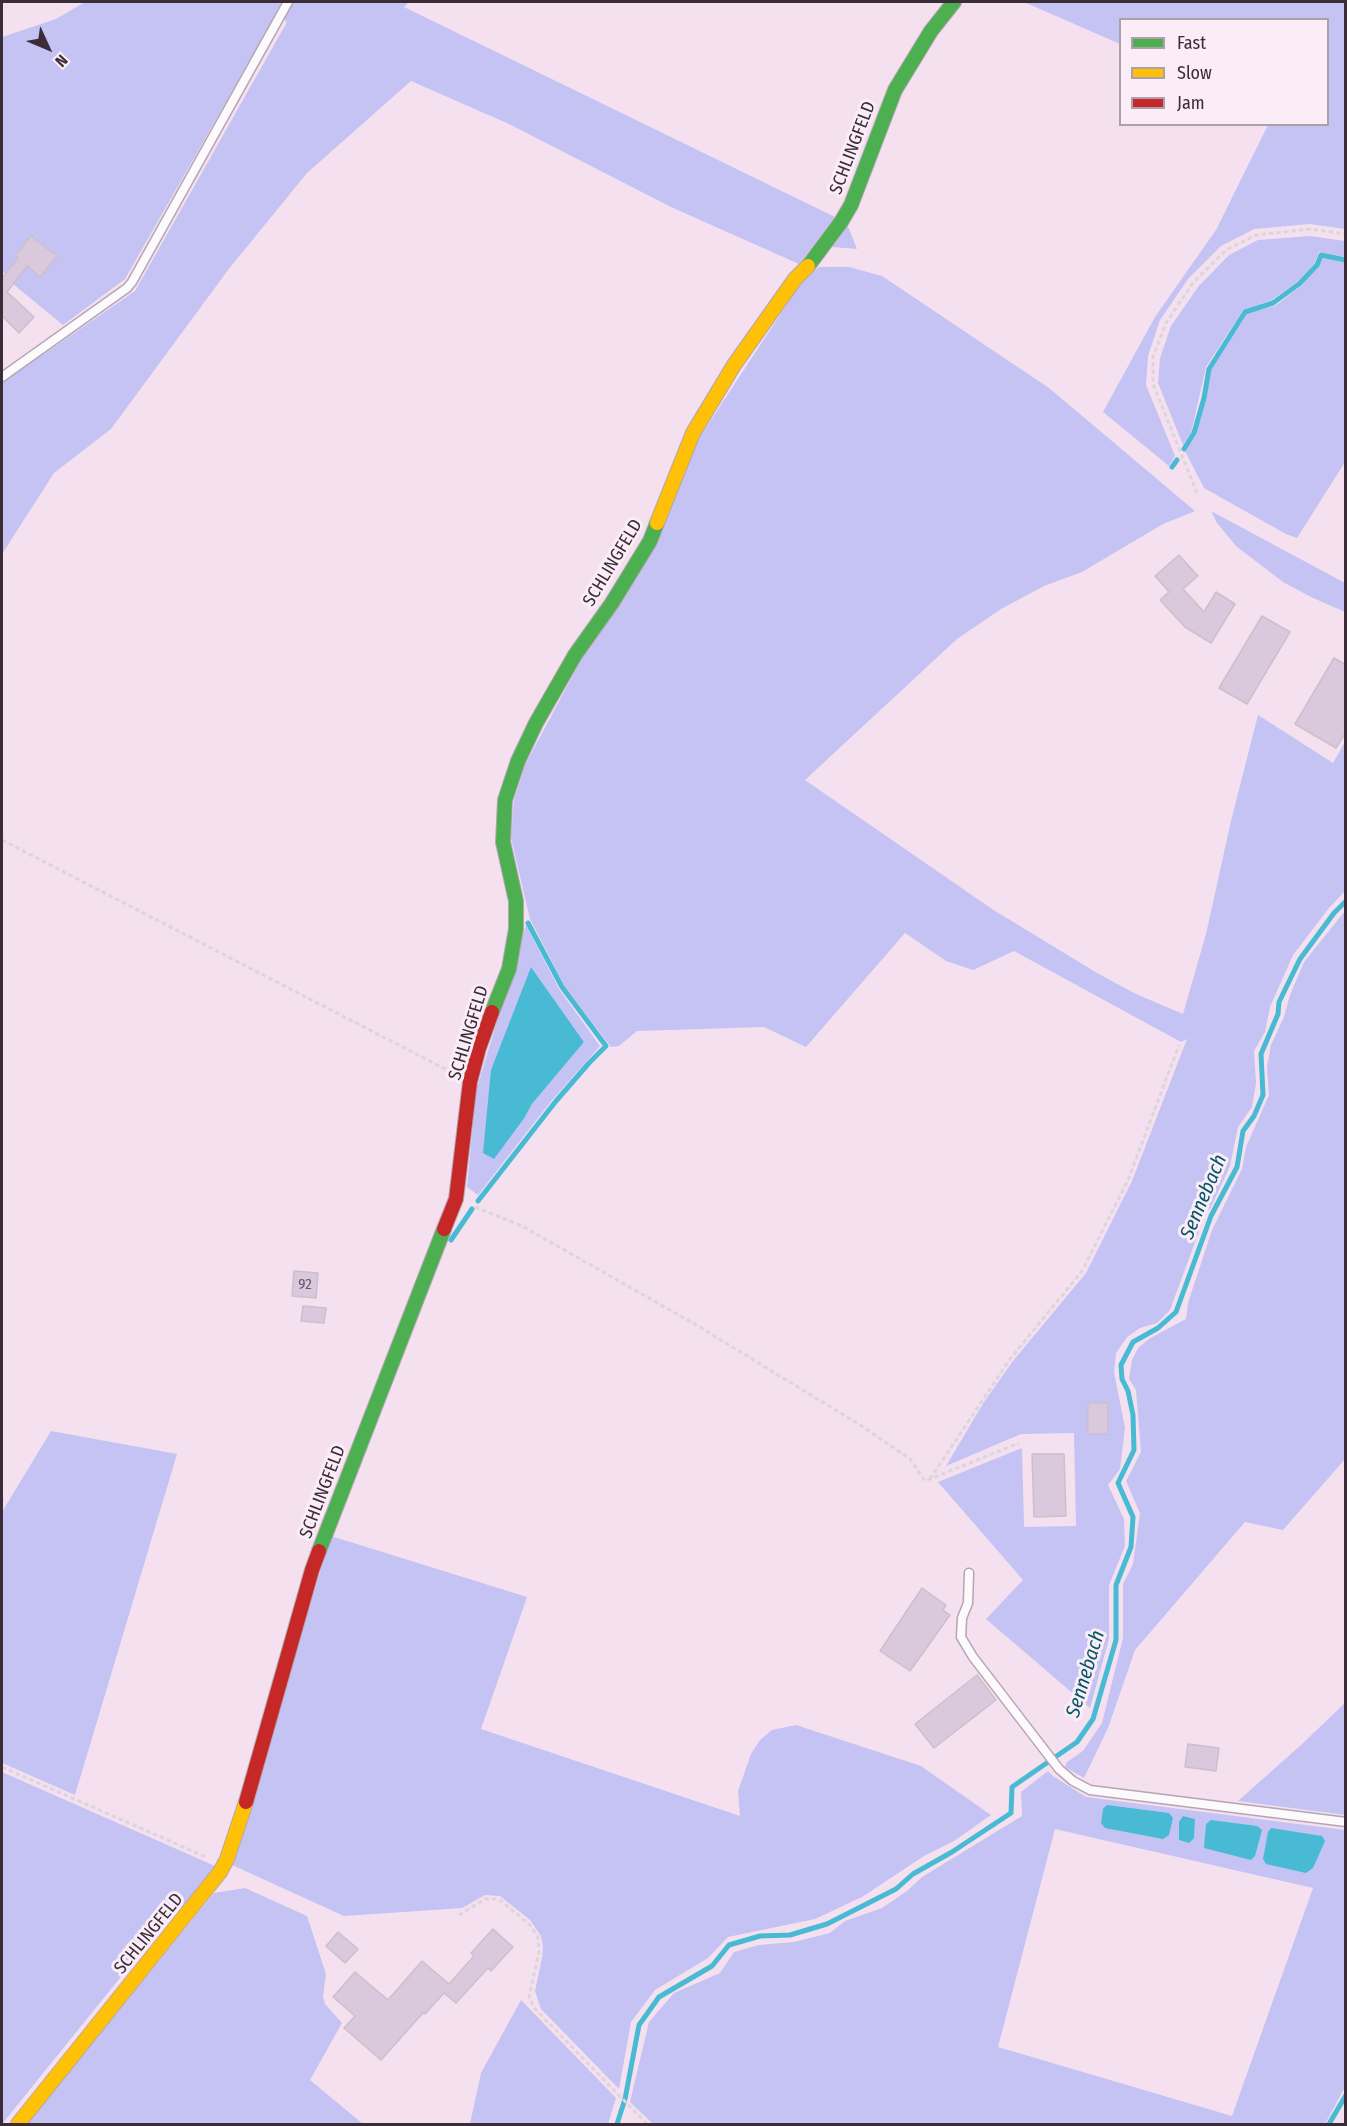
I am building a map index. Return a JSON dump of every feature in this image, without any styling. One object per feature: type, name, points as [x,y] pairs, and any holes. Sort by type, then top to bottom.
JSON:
[{"type":"street","name":"SCHLINGFELD","points":[[18,2124],[207,1890],[224,1865],[239,1825],[312,1570],[456,1199],[470,1082],[479,1048],[509,969],[516,929],[516,901],[503,842],[505,800],[518,761],[536,723],[574,655],[612,603],[651,541],[693,433],[728,375],[795,279],[814,260],[851,205],[895,90],[931,31],[954,2]]},
{"type":"lane","points":[[2,377],[127,288],[132,282],[288,2]]},
{"type":"lane","points":[[969,1573],[968,1603],[962,1618],[961,1637],[973,1657],[1059,1769],[1073,1781],[1090,1790],[1346,1822]]},
{"type":"path","points":[[1197,493],[1153,384],[1154,357],[1166,323],[1193,283],[1226,250],[1256,235],[1310,229],[1346,234]]},
{"type":"path","points":[[2,840],[470,1082]]},
{"type":"path","points":[[930,1479],[1010,1359],[1082,1271],[1128,1180],[1179,1045]]},
{"type":"path","points":[[456,1199],[522,1226],[693,1323],[860,1425],[910,1459],[925,1481],[1019,1443]]},
{"type":"path","points":[[2,1767],[224,1865]]},
{"type":"path","points":[[459,1915],[485,1899],[499,1899],[530,1925],[538,1937],[539,1952],[530,1996],[534,2008],[647,2124]]},
{"type":"shaded area","points":[[85,2],[283,2],[125,279],[63,325],[13,284],[27,266],[56,256],[31,236],[15,255],[18,258],[5,274],[2,271],[2,37],[56,19]]},
{"type":"shaded area","points":[[294,2],[409,2],[404,7],[835,217],[799,264],[671,207],[509,124],[411,81],[307,173],[228,270],[111,429],[54,473],[2,554],[2,383],[135,291],[287,22],[284,19]]},
{"type":"shaded area","points":[[1024,2],[1345,2],[1345,229],[1310,224],[1254,229],[1221,246],[1188,279],[1160,320],[1148,356],[1146,385],[1175,456],[1169,466],[1103,412],[1155,317],[1216,230],[1268,126],[1329,126],[1329,18],[1119,18],[1119,44]]},
{"type":"shaded area","points":[[847,224],[857,249],[832,247]]},
{"type":"shaded area","points":[[1310,236],[1345,241],[1345,257],[1319,252],[1314,264],[1297,282],[1272,300],[1243,310],[1206,367],[1191,433],[1183,445],[1158,383],[1160,358],[1171,326],[1198,287],[1229,255],[1258,240]]},
{"type":"shaded area","points":[[1322,257],[1345,262],[1345,462],[1297,538],[1204,488],[1185,451],[1196,435],[1211,370],[1247,313],[1275,306],[1301,286],[1318,266]]},
{"type":"shaded area","points":[[819,267],[849,267],[882,276],[1049,388],[1195,511],[1163,524],[1082,572],[1044,586],[1001,609],[957,639],[805,780],[992,909],[1097,973],[1136,994],[1183,1014],[1206,934],[1258,715],[1333,763],[1345,742],[1345,891],[1293,955],[1270,1007],[1265,1032],[1254,1051],[1256,1083],[1252,1107],[1238,1127],[1230,1166],[1210,1209],[1207,1210],[1170,1310],[1157,1323],[1140,1328],[1127,1337],[1116,1353],[1114,1372],[1125,1428],[1120,1469],[1108,1485],[1124,1519],[1125,1546],[1109,1585],[1109,1639],[1090,1708],[986,1619],[1023,1580],[938,1482],[1022,1448],[1024,1527],[1076,1526],[1074,1433],[1021,1434],[946,1466],[984,1402],[1013,1361],[1086,1273],[1132,1181],[1187,1039],[1181,1042],[1014,951],[973,970],[946,961],[905,933],[806,1047],[764,1027],[637,1031],[619,1046],[611,1047],[565,987],[530,919],[511,838],[514,800],[525,765],[701,435],[801,283]]},
{"type":"shaded area","points":[[1211,511],[1345,583],[1345,612],[1283,582],[1236,546],[1217,523]]},
{"type":"shaded area","points":[[1345,911],[1345,1459],[1283,1530],[1245,1522],[1135,1650],[1108,1728],[1084,1778],[1065,1767],[1067,1762],[1083,1751],[1102,1723],[1123,1638],[1123,1584],[1133,1564],[1140,1513],[1126,1481],[1141,1452],[1136,1390],[1129,1379],[1132,1360],[1138,1348],[1149,1339],[1186,1319],[1188,1303],[1212,1230],[1242,1169],[1246,1147],[1269,1095],[1267,1067],[1271,1045],[1284,1017],[1290,995],[1304,962]]},
{"type":"shaded area","points":[[526,925],[559,989],[600,1046],[552,1100],[478,1195],[467,1187],[476,1091]],"holes":[[[531,967],[584,1042],[532,1104],[525,1117]]]},
{"type":"shaded area","points":[[531,967],[584,1042],[532,1104],[494,1159],[483,1153],[491,1070]]},
{"type":"shaded area","points":[[51,1431],[177,1454],[75,1795],[2,1763],[2,1512]]},
{"type":"shaded area","points":[[331,1536],[527,1597],[481,1729],[740,1816],[738,1791],[751,1754],[760,1740],[772,1730],[796,1725],[921,1766],[991,1815],[954,1841],[924,1856],[862,1897],[815,1919],[728,1937],[708,1958],[655,1990],[631,2022],[619,2089],[541,2009],[535,1991],[542,1958],[541,1936],[530,1920],[500,1896],[485,1895],[462,1908],[344,1916],[232,1865]]},
{"type":"shaded area","points":[[1345,1703],[1345,1815],[1238,1801],[1301,1745]]},
{"type":"shaded area","points":[[1048,1771],[1086,1797],[1345,1830],[1345,2087],[1325,2124],[653,2124],[630,2102],[649,2022],[674,1993],[720,1973],[734,1952],[759,1945],[794,1942],[830,1933],[845,1921],[882,1908],[907,1891],[922,1877],[1022,1816],[1021,1792]],"holes":[[[1055,1829],[1313,1888],[1232,2116],[998,2047]]]},
{"type":"shaded area","points":[[2,1772],[215,1866],[183,1909],[178,1906],[2,2124]]},
{"type":"shaded area","points":[[1107,1805],[1169,1813],[1173,1818],[1169,1835],[1163,1839],[1105,1828],[1101,1823],[1103,1809]]},
{"type":"shaded area","points":[[1183,1816],[1195,1819],[1194,1838],[1189,1843],[1179,1840],[1179,1822]]},
{"type":"shaded area","points":[[1211,1820],[1257,1826],[1262,1830],[1255,1856],[1251,1860],[1204,1848],[1206,1824]]},
{"type":"shaded area","points":[[1271,1828],[1322,1836],[1325,1841],[1313,1868],[1306,1873],[1266,1864],[1263,1859],[1268,1832]]},
{"type":"shaded area","points":[[245,1888],[307,1916],[326,1974],[323,1996],[325,2004],[342,2023],[310,2080],[363,2124],[27,2124],[214,1893]]},
{"type":"shaded area","points":[[521,2000],[616,2098],[608,2124],[470,2124],[481,2073]]},
{"type":"building","points":[[31,236],[57,256],[40,277],[27,266],[7,292],[34,317],[19,333],[2,316],[2,278],[18,258],[15,256]]},
{"type":"building","points":[[1179,555],[1198,576],[1183,589],[1204,612],[1216,592],[1235,604],[1211,643],[1185,627],[1160,600],[1169,592],[1155,576]]},
{"type":"building","points":[[1262,616],[1290,632],[1247,704],[1219,688]]},
{"type":"building","points":[[1334,658],[1346,665],[1346,732],[1336,748],[1295,724]]},
{"type":"building","points":[[294,1271],[318,1273],[316,1298],[292,1296]]},
{"type":"building","points":[[303,1306],[326,1308],[324,1323],[301,1321]]},
{"type":"building","points":[[1088,1403],[1108,1403],[1108,1434],[1088,1434]]},
{"type":"building","points":[[1032,1454],[1064,1454],[1066,1516],[1034,1517]]},
{"type":"building","points":[[922,1588],[946,1605],[943,1610],[950,1615],[910,1671],[880,1651]]},
{"type":"building","points":[[977,1675],[996,1700],[934,1748],[915,1724]]},
{"type":"building","points":[[1188,1744],[1219,1748],[1216,1771],[1185,1767]]},
{"type":"building","points":[[493,1929],[513,1947],[491,1971],[488,1968],[456,2003],[444,1993],[381,2060],[344,2028],[355,2016],[333,1997],[355,1972],[388,2000],[422,1961],[449,1984],[474,1956],[471,1953]]},
{"type":"building","points":[[338,1932],[358,1949],[345,1963],[326,1946]]},
{"type":"waterway","points":[[1184,449],[1194,433],[1209,369],[1245,312],[1273,303],[1299,284],[1317,265],[1321,255],[1346,260]]},
{"type":"waterway","points":[[1172,467],[1177,460]]},
{"type":"waterway","name":"Sennebach","points":[[617,2124],[625,2099],[639,2025],[659,1997],[712,1966],[729,1945],[760,1936],[790,1935],[827,1924],[896,1889],[913,1874],[952,1852],[1011,1813],[1012,1787],[1077,1742],[1093,1719],[1116,1640],[1116,1585],[1131,1547],[1133,1517],[1118,1483],[1134,1450],[1133,1415],[1128,1391],[1122,1379],[1121,1365],[1133,1342],[1158,1328],[1176,1312],[1211,1216],[1237,1167],[1243,1131],[1254,1116],[1263,1095],[1261,1054],[1278,1014],[1279,1002],[1300,959],[1334,913],[1346,901]]},
{"type":"waterway","points":[[478,1201],[556,1101],[606,1046],[562,987],[528,923]]},
{"type":"waterway","points":[[451,1240],[472,1209]]},
{"type":"waterway","points":[[1329,2124],[1346,2095]]},
{"type":"traffic: fast","points":[[808,266],[851,205],[895,90],[931,31],[954,2]]},
{"type":"traffic: fast","points":[[492,1012],[509,969],[516,929],[516,901],[503,842],[505,800],[518,761],[536,723],[575,655],[612,603],[650,541],[657,523]]},
{"type":"traffic: fast","points":[[319,1551],[444,1229]]},
{"type":"traffic: slow","points":[[657,523],[693,433],[734,365],[795,279],[808,266]]},
{"type":"traffic: slow","points":[[18,2124],[220,1872],[227,1859],[246,1802]]},
{"type":"traffic: jam","points":[[444,1229],[456,1199],[470,1082],[492,1012]]},
{"type":"traffic: jam","points":[[246,1802],[319,1551]]}]
